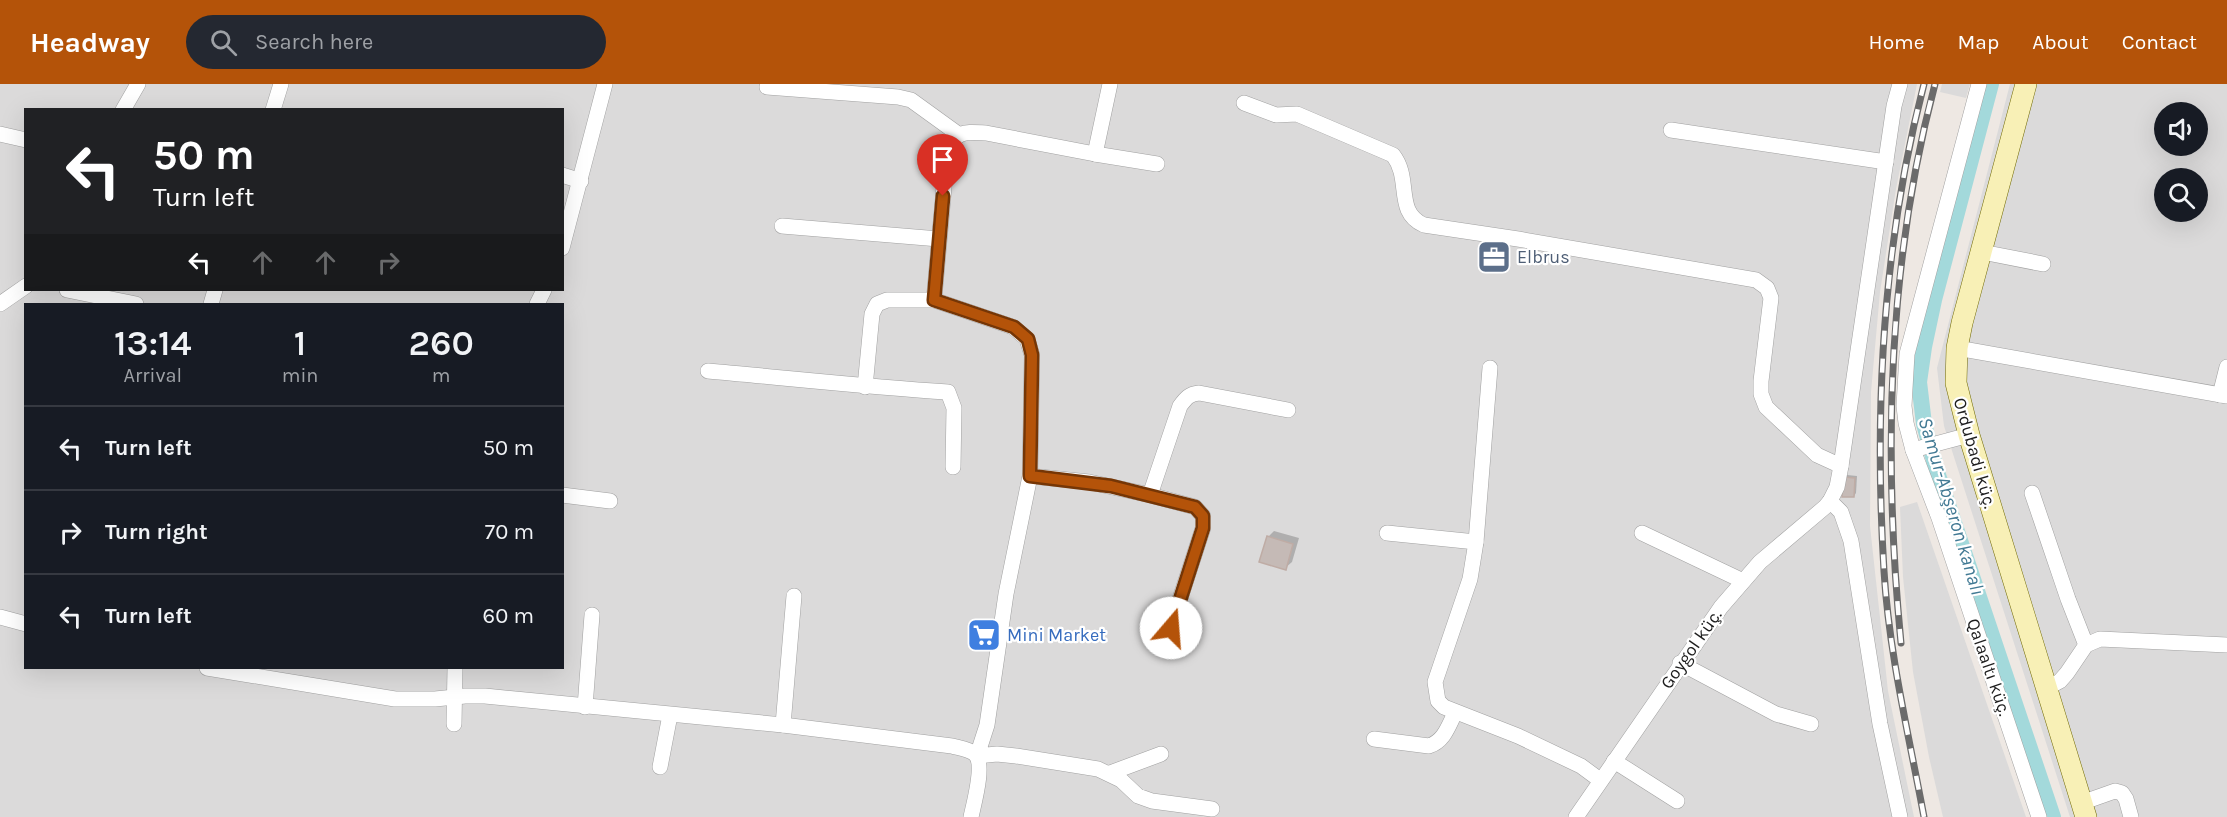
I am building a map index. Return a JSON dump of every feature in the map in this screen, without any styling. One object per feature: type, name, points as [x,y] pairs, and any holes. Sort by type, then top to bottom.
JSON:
[{"type":"street","points":[[124,108],[138,84]]},
{"type":"street","points":[[274,108],[281,84]]},
{"type":"street","points":[[564,241],[605,84]]},
{"type":"street","points":[[1095,154],[1110,84]]},
{"type":"street","points":[[1900,84],[1894,106],[1841,466],[1837,487],[1830,501],[1841,512],[1851,541],[1880,724],[1900,817]]},
{"type":"street","name":"Qalaaltı küç.","points":[[1979,84],[1907,354],[1904,406],[1913,450],[1939,518],[2039,817]]},
{"type":"street","name":"Ordubadi küç.","points":[[2026,84],[1957,348],[1956,383],[1969,435],[2083,810]]},
{"type":"street","points":[[767,87],[898,97],[911,100],[958,134]]},
{"type":"street","points":[[1244,103],[1276,115],[1297,114],[1393,155],[1400,164],[1408,214],[1414,221],[1424,225],[1756,280],[1767,288],[1771,298],[1761,381],[1761,394],[1766,406],[1817,455],[1841,466]]},
{"type":"street","points":[[1671,130],[1886,162]]},
{"type":"street","points":[[934,300],[947,153],[951,141],[958,134],[986,133],[1157,164]]},
{"type":"street","points":[[0,134],[24,140]]},
{"type":"street","points":[[564,176],[581,181]]},
{"type":"street","points":[[782,226],[939,239]]},
{"type":"street","points":[[1982,252],[2043,264]]},
{"type":"street","points":[[0,286],[21,289]]},
{"type":"street","points":[[0,304],[21,289]]},
{"type":"street","points":[[73,291],[129,303]]},
{"type":"street","points":[[865,387],[872,314],[877,304],[887,300],[934,300],[1014,327],[1028,339],[1032,355],[1030,476],[1006,594],[987,725],[977,756],[980,765],[971,817]]},
{"type":"street","points":[[1957,348],[2224,395],[2227,367]]},
{"type":"street","points":[[1490,368],[1476,542],[1465,598],[1435,682],[1438,701],[1455,713],[1527,740],[1581,766],[1600,780]]},
{"type":"street","points":[[708,371],[826,381],[865,387],[948,392],[954,408],[953,467]]},
{"type":"street","points":[[1150,495],[1180,406],[1192,394],[1199,393],[1288,410]]},
{"type":"street","points":[[1913,450],[1969,435]]},
{"type":"street","points":[[1030,476],[1089,482],[1150,495],[1195,507],[1203,516],[1203,528],[1164,648]]},
{"type":"street","points":[[2032,493],[2086,645]]},
{"type":"street","points":[[564,495],[610,501]]},
{"type":"street","name":"Goygol küç.","points":[[1576,817],[1680,663],[1721,607],[1760,562],[1830,501]]},
{"type":"street","points":[[1387,533],[1476,542]]},
{"type":"street","points":[[1641,533],[1743,581]]},
{"type":"street","points":[[783,725],[794,596]]},
{"type":"street","points":[[585,707],[592,615]]},
{"type":"street","points":[[0,617],[24,623]]},
{"type":"street","points":[[2047,688],[2060,681],[2086,645],[2100,639],[2227,645]]},
{"type":"street","points":[[1680,663],[1776,714],[1811,724]]},
{"type":"street","points":[[213,669],[395,699],[420,700],[476,696],[783,725],[952,746],[977,756],[997,754],[1016,756],[1098,769],[1121,780],[1138,796],[1152,801],[1212,809]]},
{"type":"street","points":[[454,724],[455,669]]},
{"type":"street","points":[[1374,739],[1428,746],[1436,744],[1442,738],[1455,713]]},
{"type":"street","points":[[660,767],[670,715]]},
{"type":"street","points":[[1110,773],[1161,754]]},
{"type":"street","points":[[1614,761],[1677,801]]},
{"type":"street","points":[[2083,810],[2115,791],[2122,793],[2126,799],[2131,817]]},
{"type":"shaded area","points":[[0,84],[1917,84],[1896,189],[1880,292],[1871,392],[1870,526],[1888,691],[1914,817],[0,817]]},
{"type":"shaded area","points":[[1942,84],[1970,84],[1966,98],[1940,92]]},
{"type":"shaded area","points":[[2010,84],[2227,84],[2227,817],[2070,817],[1944,426],[1937,368]]},
{"type":"shaded area","points":[[1917,502],[2026,817],[1943,817],[1913,672],[1903,577],[1900,507]]},
{"type":"building","points":[[1843,477],[1855,478],[1854,497],[1842,497]]},
{"type":"building","points":[[1267,536],[1293,544],[1286,570],[1259,562]]},
{"type":"waterway","name":"Samur-Abşeron kanalı","points":[[1991,84],[1934,300],[1919,382],[1924,424],[1937,472],[2053,817]]},
{"type":"railway","points":[[1924,84],[1910,143],[1891,264],[1881,387],[1880,449],[1884,571],[1890,633],[1924,817]]},
{"type":"railway","points":[[1901,643],[1892,503],[1893,362],[1898,291],[1907,222],[1919,152],[1935,84]]},
{"type":"place","name":"Elbrus","points":[[1494,257]]},
{"type":"place","name":"Mini Market","points":[[984,635]]},
{"type":"route","points":[[943,196],[934,300],[1014,327],[1028,339],[1032,355],[1030,476],[1089,482],[1150,495],[1195,507],[1203,516],[1203,528],[1171,628]]}]
